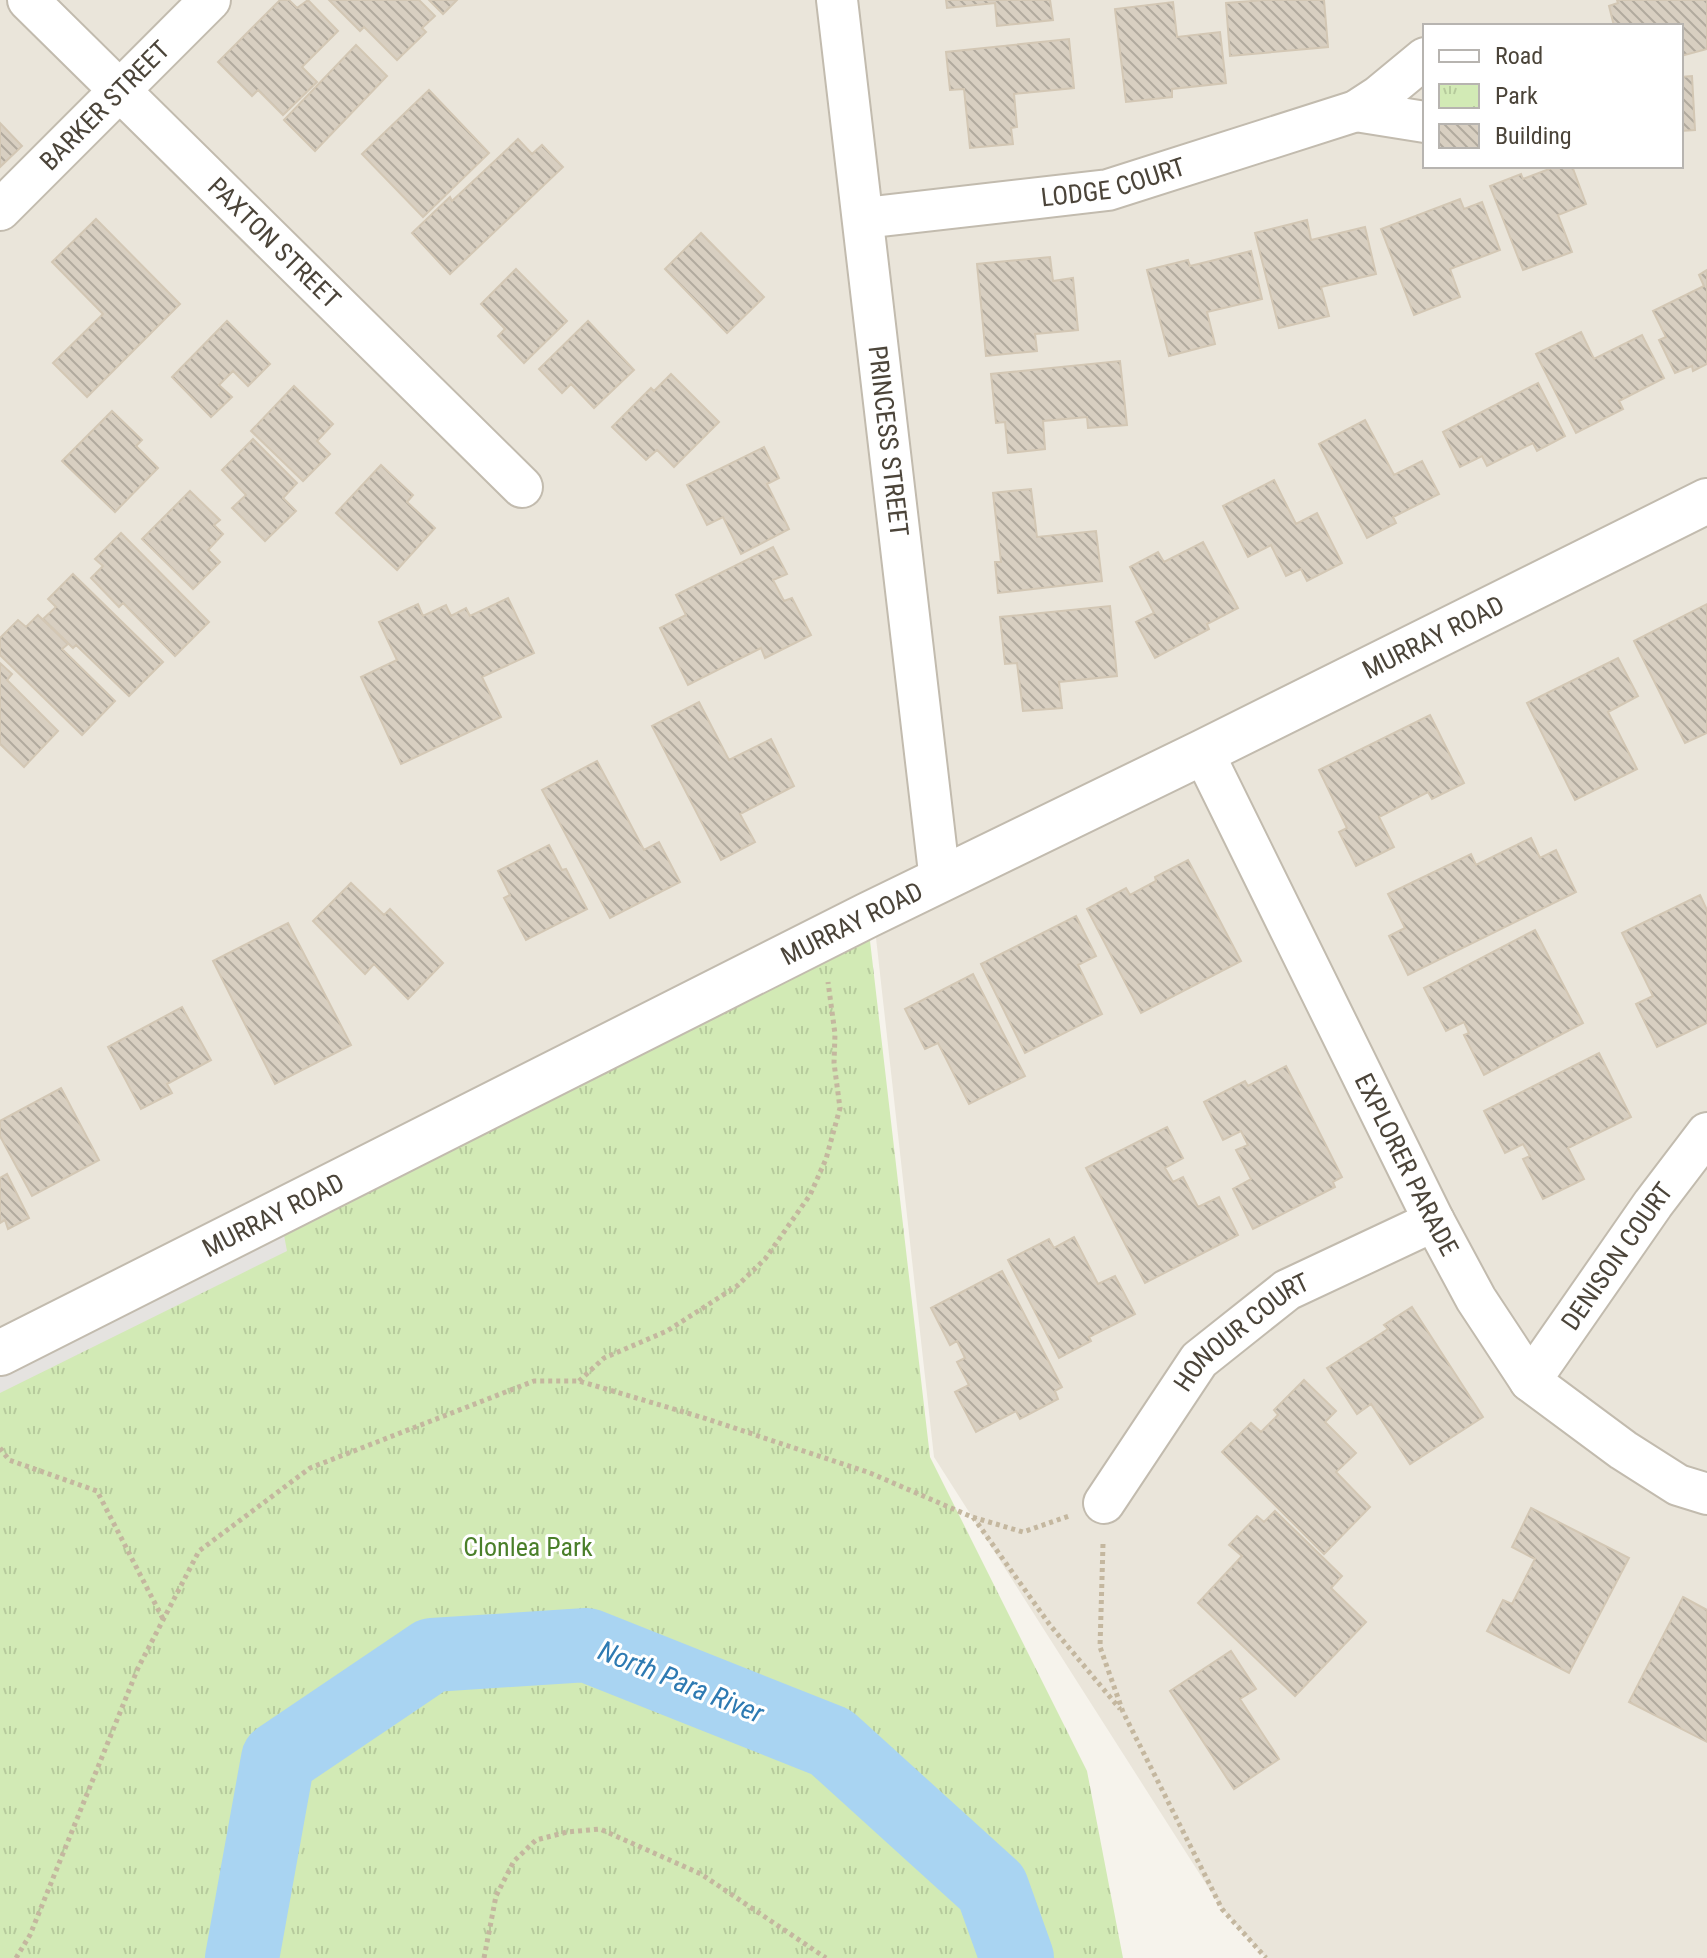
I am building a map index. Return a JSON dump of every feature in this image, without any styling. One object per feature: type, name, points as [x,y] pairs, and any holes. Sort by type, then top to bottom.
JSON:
[{"type":"street","name":"PAXTON STREET","points":[[28,0],[522,487]]},
{"type":"street","name":"BARKER STREET","points":[[0,210],[210,0]]},
{"type":"street","name":"PRINCESS STREET","points":[[837,0],[940,881]]},
{"type":"street","name":"LODGE COURT","points":[[864,218],[1108,190],[1356,111],[1423,60]]},
{"type":"street","name":"LODGE COURT","points":[[1356,111],[1423,122]]},
{"type":"street","name":"MURRAY ROAD","points":[[0,1353],[940,881],[1707,501]]},
{"type":"street","name":"EXPLORER PARADE","points":[[1203,752],[1434,1221],[1476,1299],[1530,1381],[1623,1450],[1678,1485],[1707,1494]]},
{"type":"street","name":"DENISON COURT","points":[[1530,1381],[1653,1204],[1707,1133]]},
{"type":"street","name":"HONOUR COURT","points":[[1104,1503],[1199,1360],[1287,1290],[1434,1221]]},
{"type":"path","points":[[579,1381],[604,1358],[667,1331],[737,1286],[765,1259],[810,1195],[826,1159],[840,1108],[830,993],[818,942]]},
{"type":"path","points":[[16,1958],[30,1935],[138,1668],[199,1551],[310,1468],[534,1381],[579,1381],[704,1418],[870,1473],[972,1517],[1023,1532],[1104,1503],[1100,1647],[1123,1712],[1222,1909],[1266,1958]]},
{"type":"path","points":[[0,1448],[9,1460],[97,1491],[164,1620]]},
{"type":"path","points":[[972,1517],[1050,1625],[1123,1712]]},
{"type":"path","points":[[484,1958],[496,1896],[514,1861],[536,1840],[567,1832],[600,1829],[701,1874],[826,1958]]},
{"type":"shaded area","points":[[0,0],[1707,0],[1707,1958],[1266,1958],[1222,1909],[934,1457],[873,911],[0,1352]]},
{"type":"shaded area","points":[[284,1235],[287,1251],[0,1393],[0,1376]]},
{"type":"green space","name":"Clonlea Park","points":[[867,915],[930,1457],[1087,1771],[1123,1958],[0,1958],[0,1354]]},
{"type":"building","points":[[280,0],[289,0],[297,8],[308,0],[338,31],[302,67],[317,82],[283,115],[258,90],[252,96],[218,62]]},
{"type":"building","points":[[329,0],[419,0],[435,16],[422,28],[426,32],[397,60],[364,27],[360,31]]},
{"type":"building","points":[[429,0],[457,0],[443,14]]},
{"type":"building","points":[[946,0],[1050,0],[1053,20],[997,26],[995,3],[947,8]]},
{"type":"building","points":[[1324,0],[1328,47],[1230,56],[1226,3]]},
{"type":"building","points":[[1617,0],[1707,0],[1707,49],[1683,55],[1683,24],[1614,24],[1609,6],[1618,3]]},
{"type":"building","points":[[1173,2],[1177,37],[1220,32],[1226,83],[1172,89],[1172,97],[1126,102],[1115,9]]},
{"type":"building","points":[[1069,39],[1074,88],[1014,94],[1017,127],[1011,128],[1013,144],[970,148],[964,89],[950,90],[946,52]]},
{"type":"building","points":[[356,45],[387,76],[315,151],[284,120]]},
{"type":"building","points":[[1692,76],[1695,130],[1683,131],[1683,77]]},
{"type":"building","points":[[429,90],[489,153],[423,217],[362,154]]},
{"type":"building","points":[[0,123],[22,146],[0,167]]},
{"type":"building","points":[[518,139],[532,154],[542,145],[563,167],[450,274],[412,233],[450,197],[452,201]]},
{"type":"building","points":[[1552,168],[1573,168],[1586,204],[1558,215],[1572,252],[1523,270],[1490,186],[1521,174],[1523,179]]},
{"type":"building","points":[[1460,199],[1464,209],[1482,202],[1500,250],[1450,269],[1460,297],[1414,315],[1381,229]]},
{"type":"building","points":[[96,219],[180,304],[87,397],[53,363],[103,314],[52,262]]},
{"type":"building","points":[[1307,220],[1311,240],[1365,227],[1376,274],[1321,287],[1329,316],[1279,328],[1255,233]]},
{"type":"building","points":[[701,233],[764,297],[727,333],[665,269]]},
{"type":"building","points":[[1251,251],[1262,299],[1207,312],[1215,344],[1169,356],[1147,270],[1188,260],[1190,266]]},
{"type":"building","points":[[1050,257],[1053,281],[1073,278],[1078,330],[1035,334],[1037,351],[986,356],[977,264]]},
{"type":"building","points":[[516,269],[567,321],[524,363],[498,336],[505,329],[481,304]]},
{"type":"building","points":[[1707,270],[1707,364],[1693,371],[1692,366],[1675,373],[1659,340],[1666,337],[1653,311],[1704,286],[1699,275]]},
{"type":"building","points":[[227,321],[270,364],[248,386],[233,371],[219,385],[232,397],[211,417],[172,377]]},
{"type":"building","points":[[588,321],[634,370],[594,408],[571,384],[562,393],[539,369]]},
{"type":"building","points":[[1581,332],[1594,359],[1642,335],[1664,378],[1619,401],[1623,409],[1576,433],[1536,354]]},
{"type":"building","points":[[1120,361],[1127,425],[1088,428],[1087,417],[1043,421],[1045,449],[1008,453],[1005,422],[996,423],[991,374]]},
{"type":"building","points":[[671,374],[719,422],[674,467],[657,450],[646,460],[612,427],[651,388],[654,391]]},
{"type":"building","points":[[1538,383],[1565,436],[1537,451],[1533,443],[1487,466],[1482,456],[1460,467],[1443,432]]},
{"type":"building","points":[[294,386],[333,424],[317,441],[330,454],[303,481],[251,431]]},
{"type":"building","points":[[112,411],[142,440],[136,446],[158,468],[115,512],[62,461]]},
{"type":"building","points":[[1365,420],[1394,475],[1422,461],[1439,494],[1393,517],[1396,523],[1367,538],[1319,444]]},
{"type":"building","points":[[253,439],[297,483],[283,498],[296,511],[265,541],[232,508],[246,495],[222,470]]},
{"type":"building","points":[[764,447],[779,478],[767,484],[789,529],[741,554],[723,517],[707,525],[687,485]]},
{"type":"building","points":[[381,465],[413,495],[407,502],[435,528],[397,570],[336,513]]},
{"type":"building","points":[[1274,480],[1296,524],[1317,513],[1342,563],[1307,581],[1301,569],[1286,576],[1271,545],[1248,557],[1223,506]]},
{"type":"building","points":[[1031,489],[1037,537],[1096,531],[1102,581],[998,593],[995,562],[1001,562],[993,493]]},
{"type":"building","points":[[190,491],[220,520],[214,525],[223,534],[208,550],[220,562],[193,589],[142,539]]},
{"type":"building","points":[[121,533],[209,622],[175,656],[123,603],[119,607],[91,578],[103,566],[95,559]]},
{"type":"building","points":[[1203,542],[1238,608],[1207,624],[1209,629],[1155,658],[1136,622],[1154,613],[1130,567],[1158,552],[1164,562]]},
{"type":"building","points":[[773,547],[787,574],[773,580],[784,601],[792,598],[811,635],[765,658],[761,648],[688,685],[660,628],[686,615],[676,595]]},
{"type":"building","points":[[73,574],[163,662],[129,696],[76,645],[73,648],[43,619],[56,607],[48,599]]},
{"type":"building","points":[[508,598],[534,653],[482,677],[501,717],[401,764],[361,677],[397,660],[379,622],[418,604],[423,616],[446,605],[451,616],[466,608],[470,616]]},
{"type":"building","points":[[1707,604],[1707,733],[1685,743],[1634,641]]},
{"type":"building","points":[[1110,606],[1117,676],[1059,682],[1062,708],[1023,711],[1017,663],[1005,664],[1000,617]]},
{"type":"building","points":[[38,615],[68,644],[62,649],[115,701],[82,735],[0,655],[0,638],[18,620],[26,627]]},
{"type":"building","points":[[1618,658],[1638,696],[1608,712],[1637,769],[1575,800],[1527,703]]},
{"type":"building","points":[[0,663],[12,674],[7,680],[58,731],[24,767],[0,744]]},
{"type":"building","points":[[699,702],[729,760],[771,739],[794,786],[740,814],[755,842],[721,860],[652,726]]},
{"type":"building","points":[[1430,715],[1464,783],[1432,799],[1428,792],[1379,817],[1394,847],[1356,866],[1339,832],[1347,828],[1319,770]]},
{"type":"building","points":[[597,761],[644,850],[659,842],[680,882],[610,918],[542,790]]},
{"type":"building","points":[[1531,838],[1540,858],[1556,850],[1576,892],[1408,975],[1389,936],[1405,928],[1388,894],[1471,854],[1476,865]]},
{"type":"building","points":[[549,845],[587,909],[526,940],[504,898],[510,895],[498,871]]},
{"type":"building","points":[[1188,860],[1241,961],[1141,1013],[1087,909],[1126,888],[1130,895],[1156,881],[1155,877]]},
{"type":"building","points":[[351,883],[384,915],[390,909],[443,963],[408,999],[374,964],[365,974],[313,921]]},
{"type":"building","points":[[1700,895],[1707,910],[1707,1023],[1657,1047],[1636,1004],[1653,996],[1622,933]]},
{"type":"building","points":[[1076,916],[1096,956],[1078,965],[1102,1014],[1025,1053],[981,964]]},
{"type":"building","points":[[288,923],[351,1045],[275,1084],[213,961]]},
{"type":"building","points":[[1535,930],[1583,1023],[1484,1075],[1464,1035],[1469,1033],[1464,1022],[1446,1031],[1424,988]]},
{"type":"building","points":[[973,974],[1025,1076],[969,1104],[938,1043],[925,1049],[905,1009]]},
{"type":"building","points":[[182,1007],[211,1060],[167,1084],[172,1093],[141,1109],[108,1047]]},
{"type":"building","points":[[1599,1053],[1631,1117],[1568,1148],[1584,1179],[1543,1199],[1523,1159],[1530,1156],[1523,1144],[1505,1153],[1484,1111]]},
{"type":"building","points":[[1286,1066],[1342,1177],[1333,1182],[1335,1187],[1253,1229],[1233,1189],[1251,1179],[1236,1150],[1248,1145],[1241,1131],[1223,1140],[1204,1102],[1245,1081],[1248,1086]]},
{"type":"building","points":[[61,1088],[99,1160],[32,1196],[0,1136],[0,1121]]},
{"type":"building","points":[[1167,1127],[1183,1158],[1165,1168],[1173,1182],[1183,1177],[1198,1207],[1219,1197],[1238,1235],[1145,1283],[1086,1168]]},
{"type":"building","points":[[7,1174],[29,1218],[8,1229],[5,1220],[0,1223],[0,1178]]},
{"type":"building","points":[[1074,1237],[1098,1284],[1115,1276],[1135,1314],[1089,1337],[1091,1341],[1059,1358],[1008,1260],[1049,1239],[1054,1248]]},
{"type":"building","points":[[1002,1271],[1062,1387],[1055,1391],[1058,1399],[1020,1419],[1016,1411],[976,1432],[955,1392],[969,1385],[957,1362],[965,1358],[957,1341],[950,1345],[931,1308]]},
{"type":"building","points":[[1412,1307],[1483,1417],[1410,1464],[1371,1404],[1357,1414],[1327,1368],[1388,1329],[1384,1325]]},
{"type":"building","points":[[1304,1380],[1336,1411],[1325,1422],[1356,1453],[1336,1472],[1370,1507],[1324,1554],[1222,1452],[1251,1423],[1261,1432],[1278,1415],[1274,1410]]},
{"type":"building","points":[[1531,1508],[1629,1558],[1569,1673],[1487,1631],[1503,1600],[1512,1604],[1535,1559],[1512,1547]]},
{"type":"building","points":[[1275,1511],[1342,1576],[1331,1588],[1366,1622],[1295,1696],[1198,1603],[1242,1556],[1229,1545],[1257,1516],[1264,1522]]},
{"type":"building","points":[[1683,1597],[1707,1610],[1707,1742],[1629,1702]]},
{"type":"building","points":[[1231,1651],[1256,1689],[1240,1699],[1279,1759],[1234,1789],[1170,1691]]},
{"type":"waterway","name":"North Para River","points":[[242,1958],[278,1759],[432,1655],[587,1645],[831,1742],[992,1888],[1017,1958]]}]
